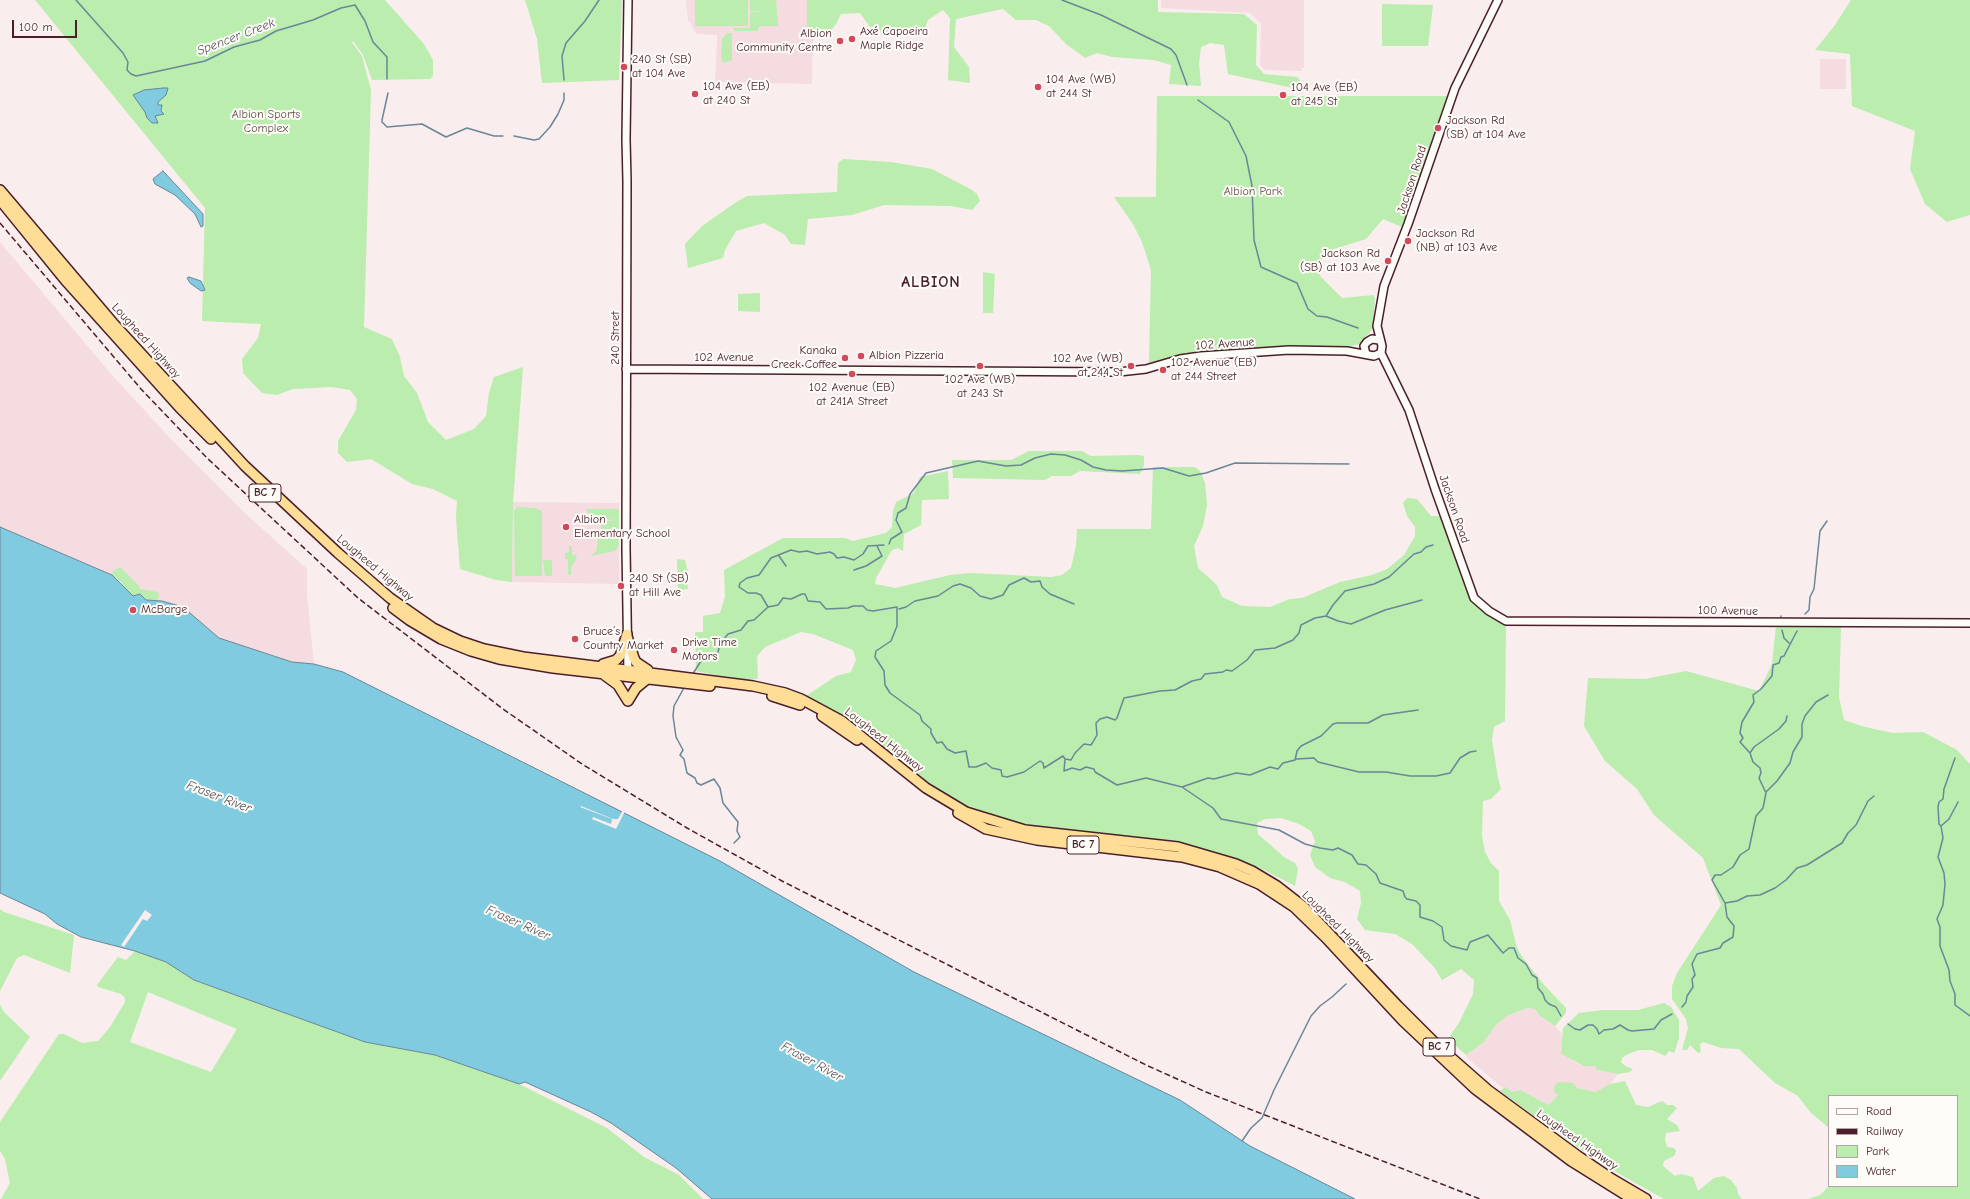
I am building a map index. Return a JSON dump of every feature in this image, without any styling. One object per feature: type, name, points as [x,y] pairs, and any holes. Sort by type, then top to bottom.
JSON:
[{"type":"highway","name":"Lougheed Highway","points":[[0,190],[113,323],[214,434],[338,553],[390,598],[433,628],[460,641],[484,649],[523,657],[594,665],[628,673]]},
{"type":"highway","name":"Lougheed Highway","points":[[0,200],[65,280],[186,414],[328,552],[409,620],[441,639],[471,651],[529,665],[602,674],[628,673],[752,686],[785,693],[801,699],[842,721],[926,788],[966,812],[1024,830],[1178,847],[1236,864],[1263,877],[1304,907],[1398,1006],[1439,1047],[1476,1080],[1565,1148],[1646,1199]]},
{"type":"highway","points":[[594,665],[616,660],[622,652],[627,634]]},
{"type":"highway","points":[[602,674],[618,685],[628,701],[636,688],[650,675],[636,662],[627,634]]},
{"type":"highway","name":"Lougheed Highway","points":[[650,675],[743,690],[777,697],[811,708],[879,755],[937,801],[986,829],[1037,840],[1182,857],[1220,867],[1259,884],[1294,907],[1326,938],[1408,1027],[1475,1089],[1558,1152],[1609,1186],[1632,1199]]},
{"type":"main road","name":"240 Street","points":[[628,0],[626,140],[628,181],[626,369],[628,673]]},
{"type":"main road","name":"Jackson Road","points":[[1376,340],[1384,286],[1408,224],[1450,100],[1498,0]]},
{"type":"main road","points":[[1366,354],[1364,346],[1376,340],[1382,346],[1377,355]]},
{"type":"main road","name":"102 Avenue","points":[[1347,351],[1364,346]]},
{"type":"main road","name":"102 Avenue","points":[[626,369],[1124,372],[1146,369],[1201,356],[1289,350],[1347,351],[1377,355]]},
{"type":"main road","name":"Jackson Road","points":[[1377,355],[1387,366],[1409,410],[1434,489],[1474,598],[1489,611]]},
{"type":"main road","name":"100 Avenue","points":[[1489,611],[1506,621],[1970,623]]},
{"type":"shaded area","points":[[686,0],[807,0],[807,26],[813,31],[812,84],[715,82],[717,35],[697,34],[688,20]]},
{"type":"shaded area","points":[[1161,0],[1304,0],[1304,68],[1302,68],[1301,71],[1265,70],[1260,65],[1261,24],[1250,13],[1161,8]]},
{"type":"shaded area","points":[[1820,59],[1846,59],[1846,89],[1820,89]]},
{"type":"shaded area","points":[[0,242],[111,374],[171,439],[246,514],[307,569],[307,594],[314,664],[292,662],[218,638],[186,611],[163,601],[150,600],[112,575],[0,527]]},
{"type":"shaded area","name":"Albion Elementary School","points":[[513,502],[619,503],[619,584],[512,582]]},
{"type":"shaded area","points":[[1527,1008],[1535,1009],[1539,1015],[1555,1026],[1562,1034],[1561,1054],[1583,1066],[1595,1066],[1597,1070],[1618,1074],[1610,1084],[1601,1091],[1596,1092],[1577,1088],[1558,1095],[1549,1105],[1520,1090],[1512,1092],[1503,1088],[1468,1059],[1466,1055],[1484,1042],[1496,1025],[1507,1016]]},
{"type":"green space","name":"Albion Sports Complex","points":[[35,0],[385,0],[424,44],[433,60],[433,76],[430,79],[372,80],[363,55],[354,42],[351,41],[362,56],[371,90],[364,327],[392,339],[400,357],[404,376],[417,393],[428,422],[446,440],[474,429],[486,416],[489,393],[494,377],[523,367],[513,502],[512,582],[496,580],[460,569],[456,518],[457,501],[433,489],[412,484],[371,459],[347,462],[338,453],[338,441],[356,410],[357,399],[350,390],[331,387],[293,389],[277,395],[262,393],[243,373],[242,359],[258,338],[261,324],[202,321],[205,208]]},
{"type":"green space","points":[[525,0],[622,0],[619,80],[542,83],[537,39]]},
{"type":"green space","points":[[695,0],[748,0],[748,26],[695,26]]},
{"type":"green space","points":[[750,0],[776,0],[778,26],[760,26],[757,31],[734,31],[734,28],[750,28],[750,12],[768,12],[750,11]]},
{"type":"green space","points":[[807,0],[1158,0],[1158,12],[1244,14],[1257,25],[1256,65],[1264,74],[1297,77],[1311,92],[1228,74],[1224,45],[1210,43],[1201,47],[1199,63],[1201,86],[1169,84],[1171,65],[1154,60],[1112,57],[1097,53],[1085,58],[1066,44],[1049,26],[1036,20],[1016,20],[1003,9],[956,19],[954,47],[969,67],[970,83],[948,80],[950,18],[943,10],[928,20],[923,33],[912,36],[877,31],[870,27],[860,13],[841,14],[830,32],[813,31],[807,27]]},
{"type":"green space","points":[[1851,0],[1970,0],[1970,215],[1947,222],[1925,204],[1910,169],[1915,131],[1852,106],[1850,54],[1815,50],[1835,25]]},
{"type":"green space","points":[[1382,4],[1433,5],[1428,46],[1382,46]]},
{"type":"green space","points":[[727,33],[732,33],[732,60],[723,63],[721,58],[722,39]]},
{"type":"green space","name":"Albion Park","points":[[1157,96],[1447,96],[1407,218],[1402,227],[1383,219],[1366,239],[1331,250],[1318,263],[1320,276],[1342,298],[1374,295],[1373,328],[1364,340],[1357,345],[1337,348],[1191,354],[1149,364],[1151,270],[1142,242],[1133,224],[1114,197],[1156,197]]},
{"type":"green space","points":[[843,159],[891,162],[932,169],[972,190],[977,194],[980,201],[972,210],[951,206],[884,205],[852,215],[808,219],[805,245],[791,244],[785,235],[764,223],[736,231],[725,250],[723,258],[688,268],[685,244],[702,226],[747,196],[837,192],[838,163]]},
{"type":"green space","points":[[983,272],[995,274],[993,313],[983,313]]},
{"type":"green space","points":[[760,293],[760,312],[738,311],[738,294]]},
{"type":"green space","points":[[1029,451],[1082,451],[1091,456],[1138,455],[1144,456],[1144,465],[1140,474],[1080,471],[1071,476],[1052,476],[1045,480],[953,478],[952,460],[1011,460]]},
{"type":"green space","points":[[1153,467],[1195,467],[1200,471],[1205,483],[1207,505],[1203,526],[1194,546],[1198,568],[1217,585],[1222,597],[1242,606],[1270,607],[1290,599],[1302,598],[1340,582],[1372,575],[1387,569],[1404,555],[1415,536],[1415,527],[1407,516],[1403,503],[1407,498],[1417,499],[1431,516],[1444,516],[1474,598],[1506,621],[1505,721],[1494,727],[1492,740],[1501,789],[1491,799],[1483,801],[1482,836],[1485,852],[1491,863],[1499,871],[1499,901],[1510,920],[1517,948],[1545,986],[1566,1008],[1566,1013],[1555,1026],[1539,1015],[1535,1009],[1527,1008],[1507,1016],[1496,1025],[1484,1042],[1466,1055],[1448,1039],[1460,1021],[1473,994],[1474,980],[1461,969],[1442,980],[1434,967],[1412,944],[1395,934],[1365,930],[1357,919],[1361,903],[1360,891],[1345,882],[1330,878],[1315,867],[1310,855],[1315,841],[1311,831],[1299,824],[1281,818],[1265,819],[1257,823],[1258,834],[1284,857],[1295,863],[1298,869],[1295,886],[1258,867],[1236,864],[1178,847],[1025,826],[968,808],[929,783],[871,735],[846,718],[806,696],[836,676],[851,672],[856,660],[853,650],[813,634],[801,632],[765,647],[757,656],[757,679],[741,680],[696,671],[695,632],[703,632],[703,616],[720,613],[725,597],[724,570],[783,538],[845,538],[853,541],[886,533],[892,527],[893,511],[896,502],[914,493],[920,477],[948,471],[949,499],[922,500],[921,525],[904,534],[903,551],[898,548],[892,550],[876,578],[875,584],[895,588],[950,575],[971,573],[1051,577],[1062,575],[1071,568],[1076,546],[1077,529],[1151,529]]},
{"type":"green space","points":[[517,507],[535,508],[542,511],[542,576],[515,576],[514,511]]},
{"type":"green space","points":[[587,509],[619,509],[619,545],[615,551],[591,556],[597,550],[598,531],[601,531],[601,522],[614,520],[595,518],[587,512]]},
{"type":"green space","points":[[569,546],[572,546],[572,555],[575,555],[577,558],[571,567],[571,575],[568,575],[568,559],[565,559],[565,553],[569,552]]},
{"type":"green space","points":[[677,559],[685,560],[689,576],[681,576],[681,579],[687,579],[688,589],[678,590]]},
{"type":"green space","points":[[543,560],[552,560],[552,576],[545,576]]},
{"type":"green space","points":[[120,567],[139,586],[140,589],[157,592],[159,594],[158,599],[156,601],[146,600],[138,594],[133,596],[126,590],[121,582],[112,575],[113,571]]},
{"type":"green space","points":[[1776,626],[1841,627],[1839,697],[1844,720],[1865,727],[1893,733],[1923,732],[1957,750],[1970,764],[1970,1199],[1808,1199],[1820,1195],[1828,1187],[1958,1187],[1958,1095],[1828,1095],[1828,1127],[1810,1112],[1798,1096],[1775,1083],[1739,1049],[1721,1048],[1703,1042],[1700,1044],[1701,1052],[1698,1053],[1690,1045],[1687,1050],[1682,1050],[1688,1028],[1686,1019],[1672,999],[1672,986],[1677,973],[1721,905],[1703,858],[1654,815],[1637,789],[1605,761],[1584,726],[1588,678],[1645,679],[1686,671],[1759,691],[1772,664]]},
{"type":"green space","points":[[0,909],[4,912],[74,935],[70,973],[24,955],[17,958],[0,991]]},
{"type":"green space","points":[[135,951],[167,962],[194,980],[365,1042],[435,1055],[519,1084],[607,1128],[644,1157],[679,1175],[703,1199],[1,1199],[10,1183],[5,1159],[0,1151],[0,1122],[59,1034],[64,1034],[82,1043],[98,1041],[110,1027],[125,1002],[125,998],[121,994],[98,987],[97,985],[118,957],[126,960]],"holes":[[[148,992],[237,1029],[211,1072],[130,1042]]]},
{"type":"green space","points":[[1664,1003],[1671,1007],[1679,1020],[1679,1038],[1674,1053],[1669,1051],[1665,1056],[1652,1050],[1639,1050],[1628,1054],[1622,1058],[1621,1062],[1625,1066],[1633,1069],[1630,1072],[1618,1074],[1597,1070],[1595,1066],[1584,1066],[1561,1054],[1563,1028],[1579,1013],[1603,1010],[1638,1010]]},
{"type":"green space","points":[[0,1005],[4,1012],[30,1037],[0,1081]]},
{"type":"green space","points":[[1625,1081],[1636,1105],[1648,1107],[1662,1101],[1667,1105],[1673,1105],[1677,1108],[1667,1119],[1677,1125],[1680,1131],[1666,1133],[1665,1139],[1667,1147],[1674,1148],[1676,1151],[1674,1156],[1664,1161],[1663,1166],[1675,1176],[1681,1174],[1693,1177],[1698,1191],[1714,1178],[1724,1176],[1731,1180],[1742,1199],[1664,1199],[1621,1175],[1571,1143],[1500,1091],[1505,1087],[1512,1092],[1520,1090],[1549,1105],[1558,1095],[1554,1091],[1554,1087],[1558,1082],[1573,1083],[1577,1088],[1596,1092],[1610,1084]]},
{"type":"water","points":[[168,88],[166,95],[158,102],[158,105],[162,105],[161,111],[164,114],[155,116],[158,123],[152,123],[147,118],[145,112],[133,95],[144,90]]},
{"type":"water","points":[[163,171],[203,214],[203,226],[201,227],[195,214],[175,195],[155,184],[153,179]]},
{"type":"water","points":[[189,277],[201,281],[205,290],[201,291],[190,283],[187,278]]},
{"type":"water","name":"Fraser River","points":[[0,527],[112,575],[133,596],[140,594],[146,600],[162,601],[183,607],[219,638],[292,662],[314,664],[343,672],[720,861],[914,972],[1180,1100],[1250,1146],[1355,1199],[712,1199],[676,1168],[611,1123],[591,1112],[525,1082],[519,1084],[435,1055],[365,1042],[194,980],[166,962],[135,951],[81,937],[57,924],[45,914],[0,893]]},
{"type":"pier","points":[[581,806],[613,819],[618,819],[623,810],[625,811],[616,829],[592,819],[593,817],[611,824],[612,819],[580,807]]},
{"type":"pier","points":[[145,910],[152,915],[147,921],[143,919],[124,947],[121,945]]},
{"type":"waterway","name":"Spencer Creek","points":[[76,0],[123,53],[128,62],[127,70],[136,76],[205,61],[234,47],[260,40],[276,31],[313,20],[341,8],[355,5],[365,21],[373,42],[387,57],[387,79]]},
{"type":"waterway","name":"Spencer Creek","points":[[564,80],[562,56],[566,43],[585,21],[599,0]]},
{"type":"waterway","name":"Spencer Creek","points":[[1062,0],[1101,15],[1171,49],[1176,55],[1187,85]]},
{"type":"waterway","name":"Spencer Creek","points":[[388,93],[382,120],[387,127],[422,124],[446,137],[467,128],[494,136],[503,136]]},
{"type":"waterway","name":"Spencer Creek","points":[[514,136],[534,140],[539,139],[550,127],[558,114],[564,100],[564,93]]},
{"type":"waterway","name":"Spencer Creek","points":[[1198,100],[1229,122],[1246,156],[1252,186],[1254,240],[1261,267],[1297,283],[1308,309],[1317,316],[1327,317],[1358,328]]},
{"type":"waterway","points":[[889,544],[891,539],[902,532],[896,520],[898,513],[906,508],[910,494],[926,473],[978,461],[1006,466],[1021,465],[1035,458],[1051,454],[1065,455],[1081,460],[1093,467],[1106,470],[1122,471],[1163,468],[1189,476],[1206,473],[1235,463],[1349,464]]},
{"type":"waterway","points":[[1805,614],[1809,610],[1810,597],[1814,589],[1820,531],[1827,521]]},
{"type":"waterway","points":[[768,607],[761,595],[756,593],[748,593],[739,587],[740,583],[747,578],[759,575],[771,558],[791,550],[799,552],[807,551],[817,554],[830,552],[837,558],[844,557],[854,560],[863,554],[868,546],[884,545]]},
{"type":"waterway","points":[[1065,759],[1071,760],[1075,753],[1084,744],[1091,745],[1097,735],[1096,723],[1100,719],[1107,717],[1115,720],[1124,698],[1160,691],[1175,690],[1192,681],[1201,679],[1205,674],[1223,672],[1226,670],[1232,671],[1247,660],[1255,650],[1275,648],[1293,640],[1299,633],[1301,625],[1315,618],[1326,616],[1345,591],[1374,584],[1389,577],[1414,554],[1433,545]]},
{"type":"waterway","points":[[854,570],[866,566],[882,556],[877,546]]},
{"type":"waterway","points":[[779,556],[786,566]]},
{"type":"waterway","points":[[899,609],[906,607],[915,601],[938,596],[953,586],[960,584],[971,588],[980,596],[991,599],[1003,595],[1009,585],[1024,578],[1031,582],[1040,581],[1042,587],[1050,594],[1074,604]]},
{"type":"waterway","points":[[692,675],[703,658],[714,657],[718,652],[720,644],[728,634],[741,630],[748,621],[754,620],[768,607],[778,605],[783,598],[791,599],[805,594],[808,601],[820,602],[826,609],[863,606],[867,610],[873,611],[897,607],[897,626],[891,641],[876,651],[875,657],[884,671],[885,685],[890,693],[920,715],[922,721],[931,729],[931,733],[937,743],[942,742],[947,749],[955,753],[966,751],[969,767],[976,767],[986,763],[992,768],[1001,770],[1002,776],[1007,777],[1024,772],[1040,761],[1043,763],[1044,768],[1063,756],[1065,759],[1064,771],[1072,768],[1080,770],[1086,767],[1094,769],[1095,772],[1117,785],[1146,778],[1182,787],[1213,808],[1221,819],[1279,830],[1305,844],[1320,848],[1333,850],[1338,848],[1352,855],[1358,864],[1366,865],[1376,874],[1380,883],[1403,891],[1407,899],[1416,901],[1420,905],[1420,917],[1433,921],[1442,927],[1444,940],[1451,946],[1467,950],[1470,942],[1488,935],[1503,953],[1509,948],[1514,948],[1518,958],[1526,964],[1532,975],[1537,978],[1538,988],[1543,994],[1545,1000],[1549,1004],[1556,1007],[1561,1016]]},
{"type":"waterway","points":[[1326,616],[1351,624],[1385,610],[1422,600]]},
{"type":"waterway","points":[[1782,630],[1784,638],[1789,643]]},
{"type":"waterway","points":[[1682,1007],[1693,987],[1692,979],[1695,975],[1692,964],[1697,954],[1720,948],[1723,943],[1733,937],[1734,926],[1727,917],[1725,903],[1712,880],[1715,875],[1721,875],[1733,867],[1740,855],[1749,849],[1756,816],[1763,808],[1766,793],[1759,778],[1761,773],[1760,768],[1753,762],[1750,753],[1740,742],[1743,738],[1740,733],[1742,722],[1754,702],[1753,695],[1761,689],[1772,676],[1773,665],[1779,663],[1781,657],[1784,656],[1797,631]]},
{"type":"waterway","points":[[685,686],[674,706],[673,716],[676,737],[683,750],[680,755],[684,759],[687,773],[695,778],[697,783],[701,785],[714,779],[720,788],[723,803],[738,822],[737,831],[740,837],[734,843]]},
{"type":"waterway","points":[[1766,792],[1777,781],[1790,763],[1793,752],[1802,737],[1802,724],[1805,716],[1816,702],[1828,695]]},
{"type":"waterway","points":[[1182,787],[1208,778],[1214,779],[1236,773],[1250,775],[1270,767],[1278,769],[1283,763],[1295,760],[1297,751],[1301,746],[1321,736],[1333,724],[1368,723],[1383,715],[1418,710]]},
{"type":"waterway","points":[[1750,753],[1754,747],[1779,729],[1786,721],[1787,716]]},
{"type":"waterway","points":[[1296,759],[1314,758],[1318,762],[1359,772],[1386,772],[1410,776],[1436,776],[1450,773],[1460,758],[1470,752],[1476,751]]},
{"type":"waterway","points":[[1955,758],[1944,789],[1943,799],[1939,802],[1938,807],[1939,824],[1941,826],[1943,838],[1938,857],[1944,873],[1945,884],[1943,905],[1937,919],[1940,927],[1940,946],[1949,970],[1950,981],[1955,994],[1955,1005],[1970,1016]]},
{"type":"waterway","points":[[1725,903],[1737,901],[1747,896],[1760,895],[1775,888],[1786,880],[1797,868],[1807,865],[1842,843],[1848,833],[1856,825],[1868,801],[1874,796]]},
{"type":"waterway","points":[[1941,826],[1949,819],[1958,802]]},
{"type":"waterway","points":[[1242,1141],[1251,1128],[1262,1118],[1274,1090],[1311,1016],[1320,1006],[1346,984]]},
{"type":"waterway","points":[[1568,1024],[1575,1029],[1580,1030],[1588,1025],[1593,1025],[1599,1034],[1604,1030],[1613,1029],[1620,1025],[1632,1031],[1654,1029],[1661,1020],[1672,1014]]},
{"type":"railway","points":[[0,223],[141,389],[207,458],[358,598],[503,709],[582,764],[687,828],[782,881],[1146,1065],[1206,1092],[1480,1199]]},
{"type":"place","name":"Axé Capoeira Maple Ridge","points":[[852,39]]},
{"type":"place","name":"Albion Community Centre","points":[[840,41]]},
{"type":"place","name":"240 St (SB) at 104 Ave","points":[[624,67]]},
{"type":"place","name":"104 Ave (WB) at 244 St","points":[[1038,87]]},
{"type":"place","name":"104 Ave (EB) at 240 St","points":[[695,94]]},
{"type":"place","name":"104 Ave (EB) at 245 St","points":[[1283,95]]},
{"type":"place","name":"Jackson Rd (SB) at 104 Ave","points":[[1438,128]]},
{"type":"place","name":"Jackson Rd (NB) at 103 Ave","points":[[1408,241]]},
{"type":"place","name":"Jackson Rd (SB) at 103 Ave","points":[[1388,261]]},
{"type":"place","name":"Albion Pizzeria","points":[[861,356]]},
{"type":"place","name":"Kanaka Creek Coffee","points":[[845,358]]},
{"type":"place","name":"102 Ave (WB) at 243 St","points":[[980,366]]},
{"type":"place","name":"102 Ave (WB) at 244 St","points":[[1131,366]]},
{"type":"place","name":"102 Avenue (EB) at 244 Street","points":[[1163,370]]},
{"type":"place","name":"102 Avenue (EB) at 241A Street","points":[[852,374]]},
{"type":"place","name":"Albion Elementary School","points":[[566,527]]},
{"type":"place","name":"240 St (SB) at Hill Ave","points":[[621,586]]},
{"type":"place","name":"McBarge","points":[[133,610]]},
{"type":"place","name":"Bruce’s Country Market","points":[[575,639]]},
{"type":"place","name":"Drive Time Motors","points":[[674,650]]},
{"type":"district","name":"ALBION","points":[[931,282]]}]
